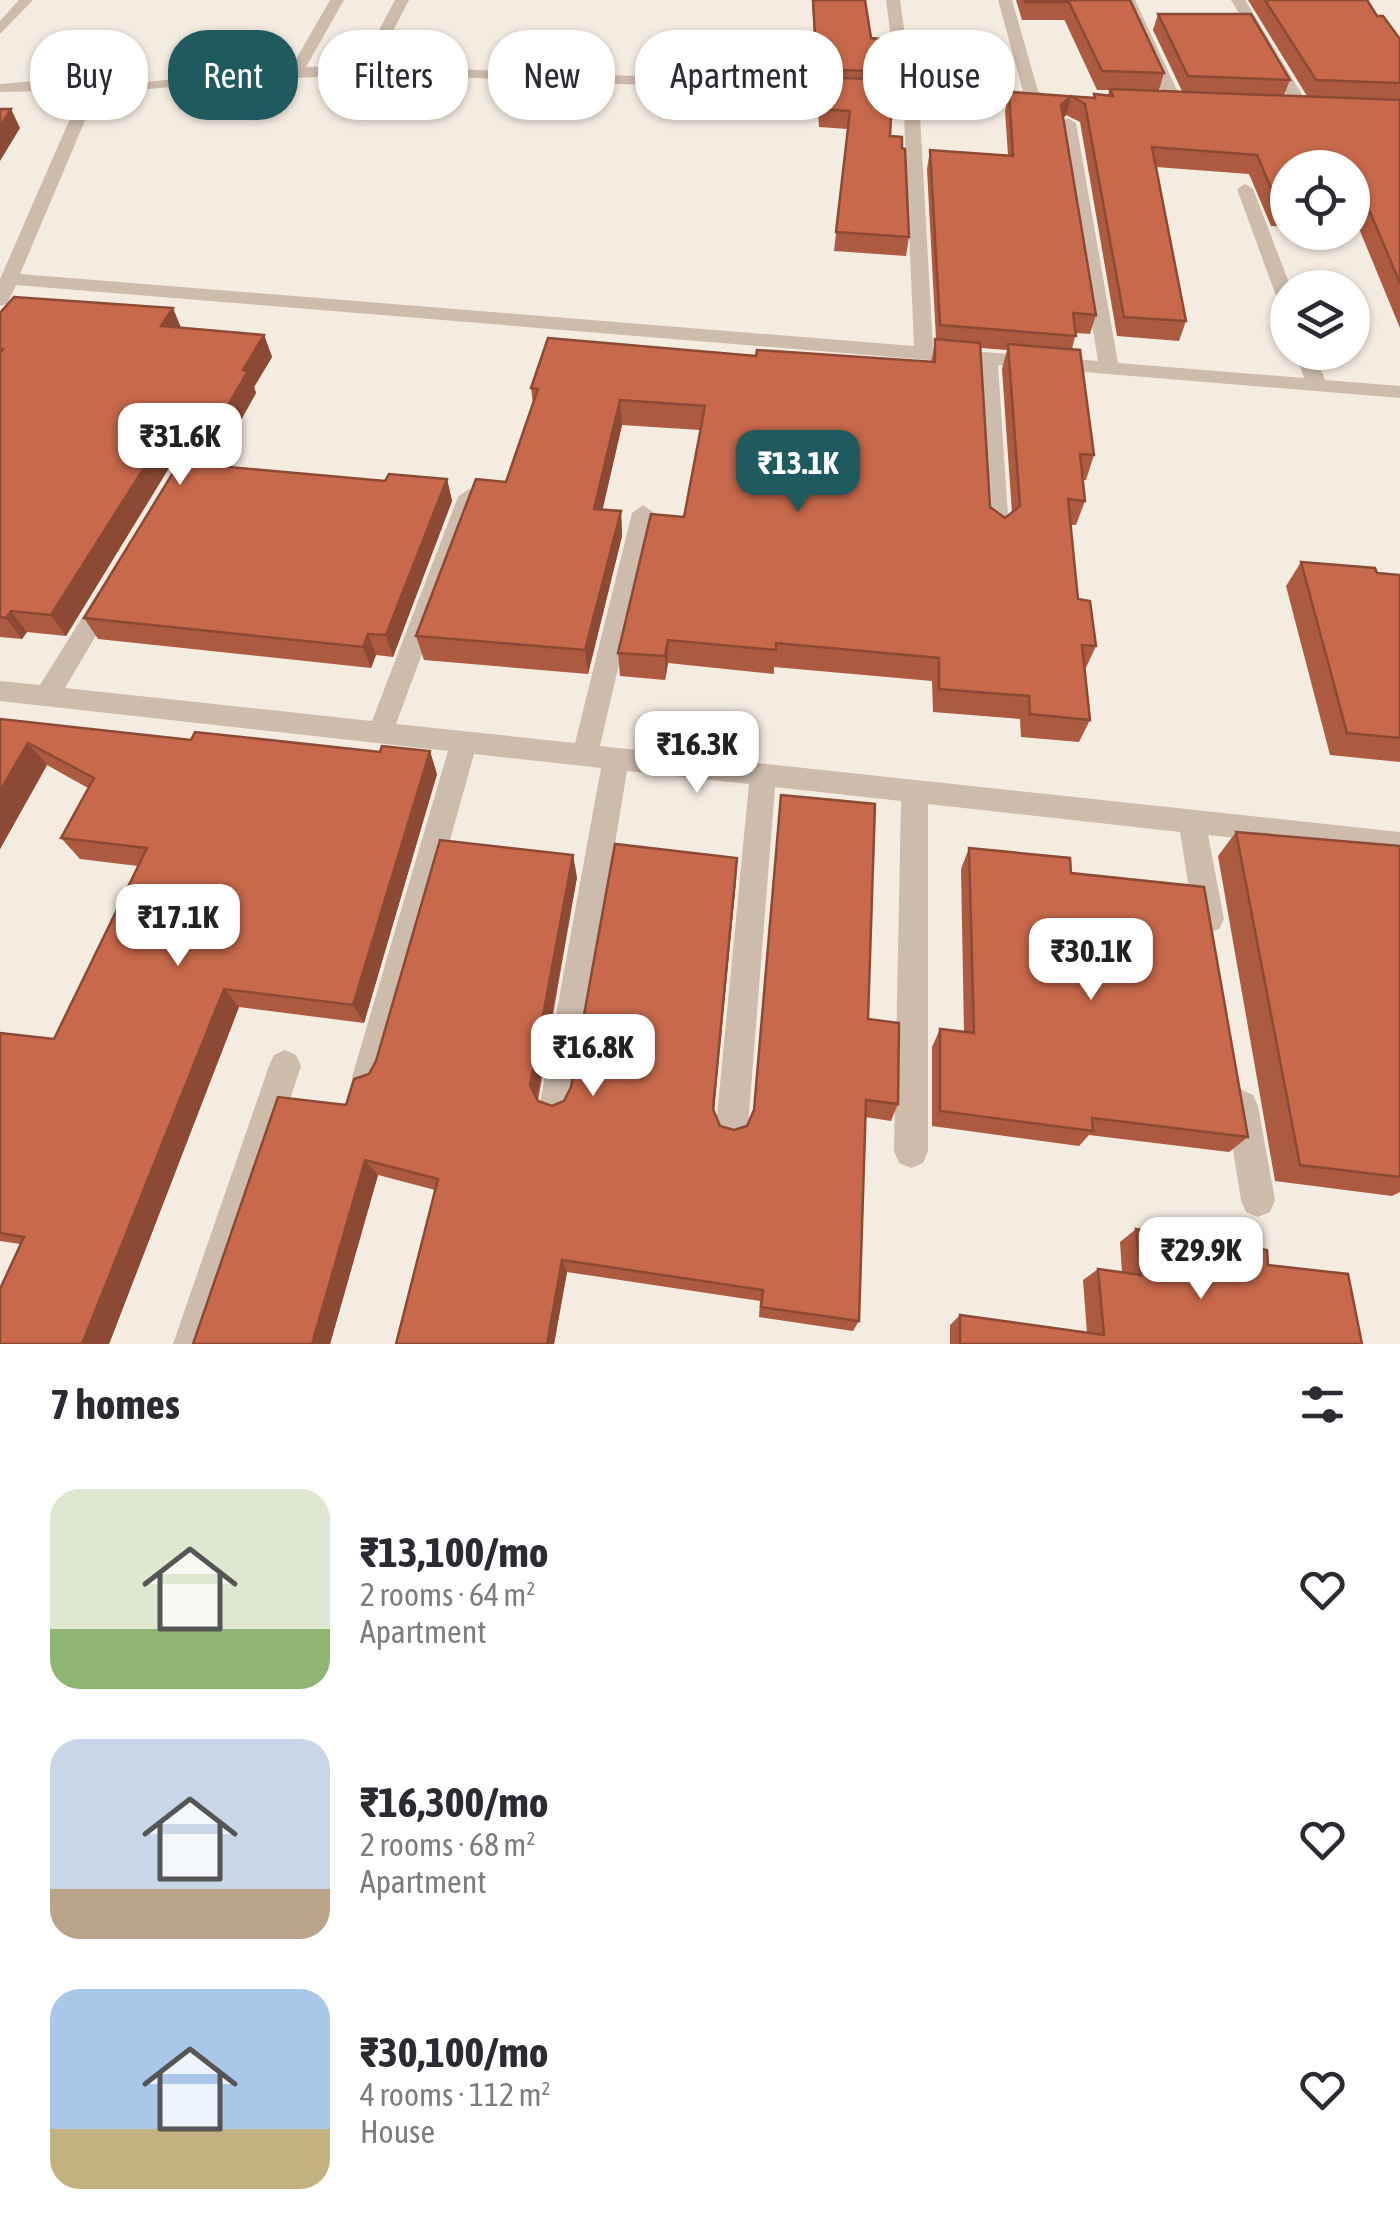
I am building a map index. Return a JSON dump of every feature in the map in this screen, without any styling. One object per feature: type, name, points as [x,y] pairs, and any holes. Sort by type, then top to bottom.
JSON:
[{"type":"street","points":[[0,30],[26,0]]},
{"type":"street","points":[[298,68],[337,0]]},
{"type":"street","points":[[386,30],[402,0]]},
{"type":"street","points":[[893,0],[897,30]]},
{"type":"street","points":[[1005,0],[1032,96]]},
{"type":"street","points":[[1128,0],[1166,100],[1192,101]]},
{"type":"street","points":[[1238,0],[1302,106]]},
{"type":"street","points":[[468,74],[863,89]]},
{"type":"street","points":[[0,88],[30,88]]},
{"type":"street","points":[[1015,95],[1051,96]]},
{"type":"street","points":[[1283,105],[1321,106]]},
{"type":"street","points":[[0,300],[78,120]]},
{"type":"street","points":[[912,120],[924,353]]},
{"type":"street","points":[[1068,123],[1109,368]]},
{"type":"street","points":[[1245,188],[1275,270]]},
{"type":"street","points":[[11,279],[1400,392]]},
{"type":"street","points":[[988,358],[998,530]]},
{"type":"street","points":[[1312,370],[1318,385]]},
{"type":"street","points":[[380,733],[468,497]]},
{"type":"street","points":[[585,755],[643,513]]},
{"type":"street","points":[[47,696],[115,583]]},
{"type":"street","points":[[0,691],[1400,844]]},
{"type":"street","points":[[368,1076],[464,742]]},
{"type":"street","points":[[556,1103],[616,758]]},
{"type":"street","points":[[732,1126],[763,775]]},
{"type":"street","points":[[911,1151],[915,791]]},
{"type":"street","points":[[1192,822],[1214,946]]},
{"type":"street","points":[[191,1344],[285,1066]]},
{"type":"street","points":[[1238,1083],[1258,1200]]},
{"type":"building","points":[[813,0],[865,0],[870,30],[863,30],[863,71],[843,70],[843,30],[815,30]]},
{"type":"building","points":[[1067,0],[1068,2],[1025,2]]},
{"type":"building","points":[[1068,0],[1130,0],[1164,73],[1102,71]]},
{"type":"building","points":[[1265,0],[1367,0],[1400,39],[1400,83],[1316,80]]},
{"type":"building","points":[[1158,14],[1251,14],[1290,80],[1188,76]]},
{"type":"building","points":[[843,78],[863,79],[863,120],[891,120],[890,136],[902,137],[909,237],[836,232],[850,111],[843,111]]},
{"type":"building","points":[[1110,89],[1400,100],[1400,283],[1370,212],[1370,150],[1270,150],[1270,186],[1257,155],[1152,147],[1186,321],[1124,317],[1085,104],[1072,96],[1113,96]]},
{"type":"building","points":[[1015,92],[1071,96],[1061,105],[1096,315],[1073,313],[1076,336],[940,325],[930,150],[1013,156],[1011,120],[1015,120]]},
{"type":"building","points":[[0,109],[11,109],[0,127]]},
{"type":"building","points":[[14,297],[173,308],[161,326],[264,335],[243,370],[248,371],[194,464],[385,481],[389,474],[447,479],[386,635],[368,634],[363,647],[84,618],[187,450],[186,445],[172,437],[161,441],[51,615],[11,611],[6,618],[0,617],[0,313]]},
{"type":"building","points":[[548,338],[756,356],[757,350],[935,362],[935,339],[980,343],[990,507],[1005,518],[1020,506],[1008,344],[1080,350],[1094,455],[1080,454],[1085,501],[1068,499],[1078,599],[1090,601],[1096,646],[1082,645],[1090,720],[1030,714],[1029,696],[939,689],[939,658],[776,643],[776,650],[668,640],[665,656],[618,653],[651,514],[684,517],[705,406],[620,400],[594,509],[621,511],[585,650],[416,636],[476,479],[506,482],[538,389],[531,388]]},
{"type":"building","points":[[1301,562],[1375,568],[1377,573],[1400,575],[1400,738],[1347,733]]},
{"type":"building","points":[[0,719],[191,740],[195,732],[380,752],[382,746],[430,751],[353,1005],[224,989],[82,1344],[0,1344],[0,1289],[24,1237],[0,1233],[0,1033],[54,1039],[147,848],[61,838],[94,778],[28,743],[0,791]]},
{"type":"building","points":[[781,795],[875,804],[868,1019],[899,1023],[898,1104],[866,1100],[859,1321],[761,1307],[763,1290],[562,1260],[547,1344],[396,1344],[438,1179],[365,1160],[312,1344],[193,1344],[278,1097],[346,1105],[354,1079],[369,1074],[376,1061],[440,840],[573,855],[530,1085],[538,1101],[552,1106],[564,1101],[571,1087],[615,844],[737,858],[713,1109],[720,1126],[734,1130],[747,1126],[754,1110]]},
{"type":"building","points":[[1236,832],[1400,846],[1400,1177],[1300,1165]]},
{"type":"building","points":[[969,848],[1070,858],[1071,873],[1204,887],[1248,1137],[1092,1118],[1093,1131],[940,1111],[940,1029],[974,1033]]},
{"type":"building","points":[[1136,1229],[1267,1250],[1268,1265],[1348,1274],[1362,1344],[960,1344],[960,1315],[1104,1335],[1098,1269],[1141,1275]]}]
